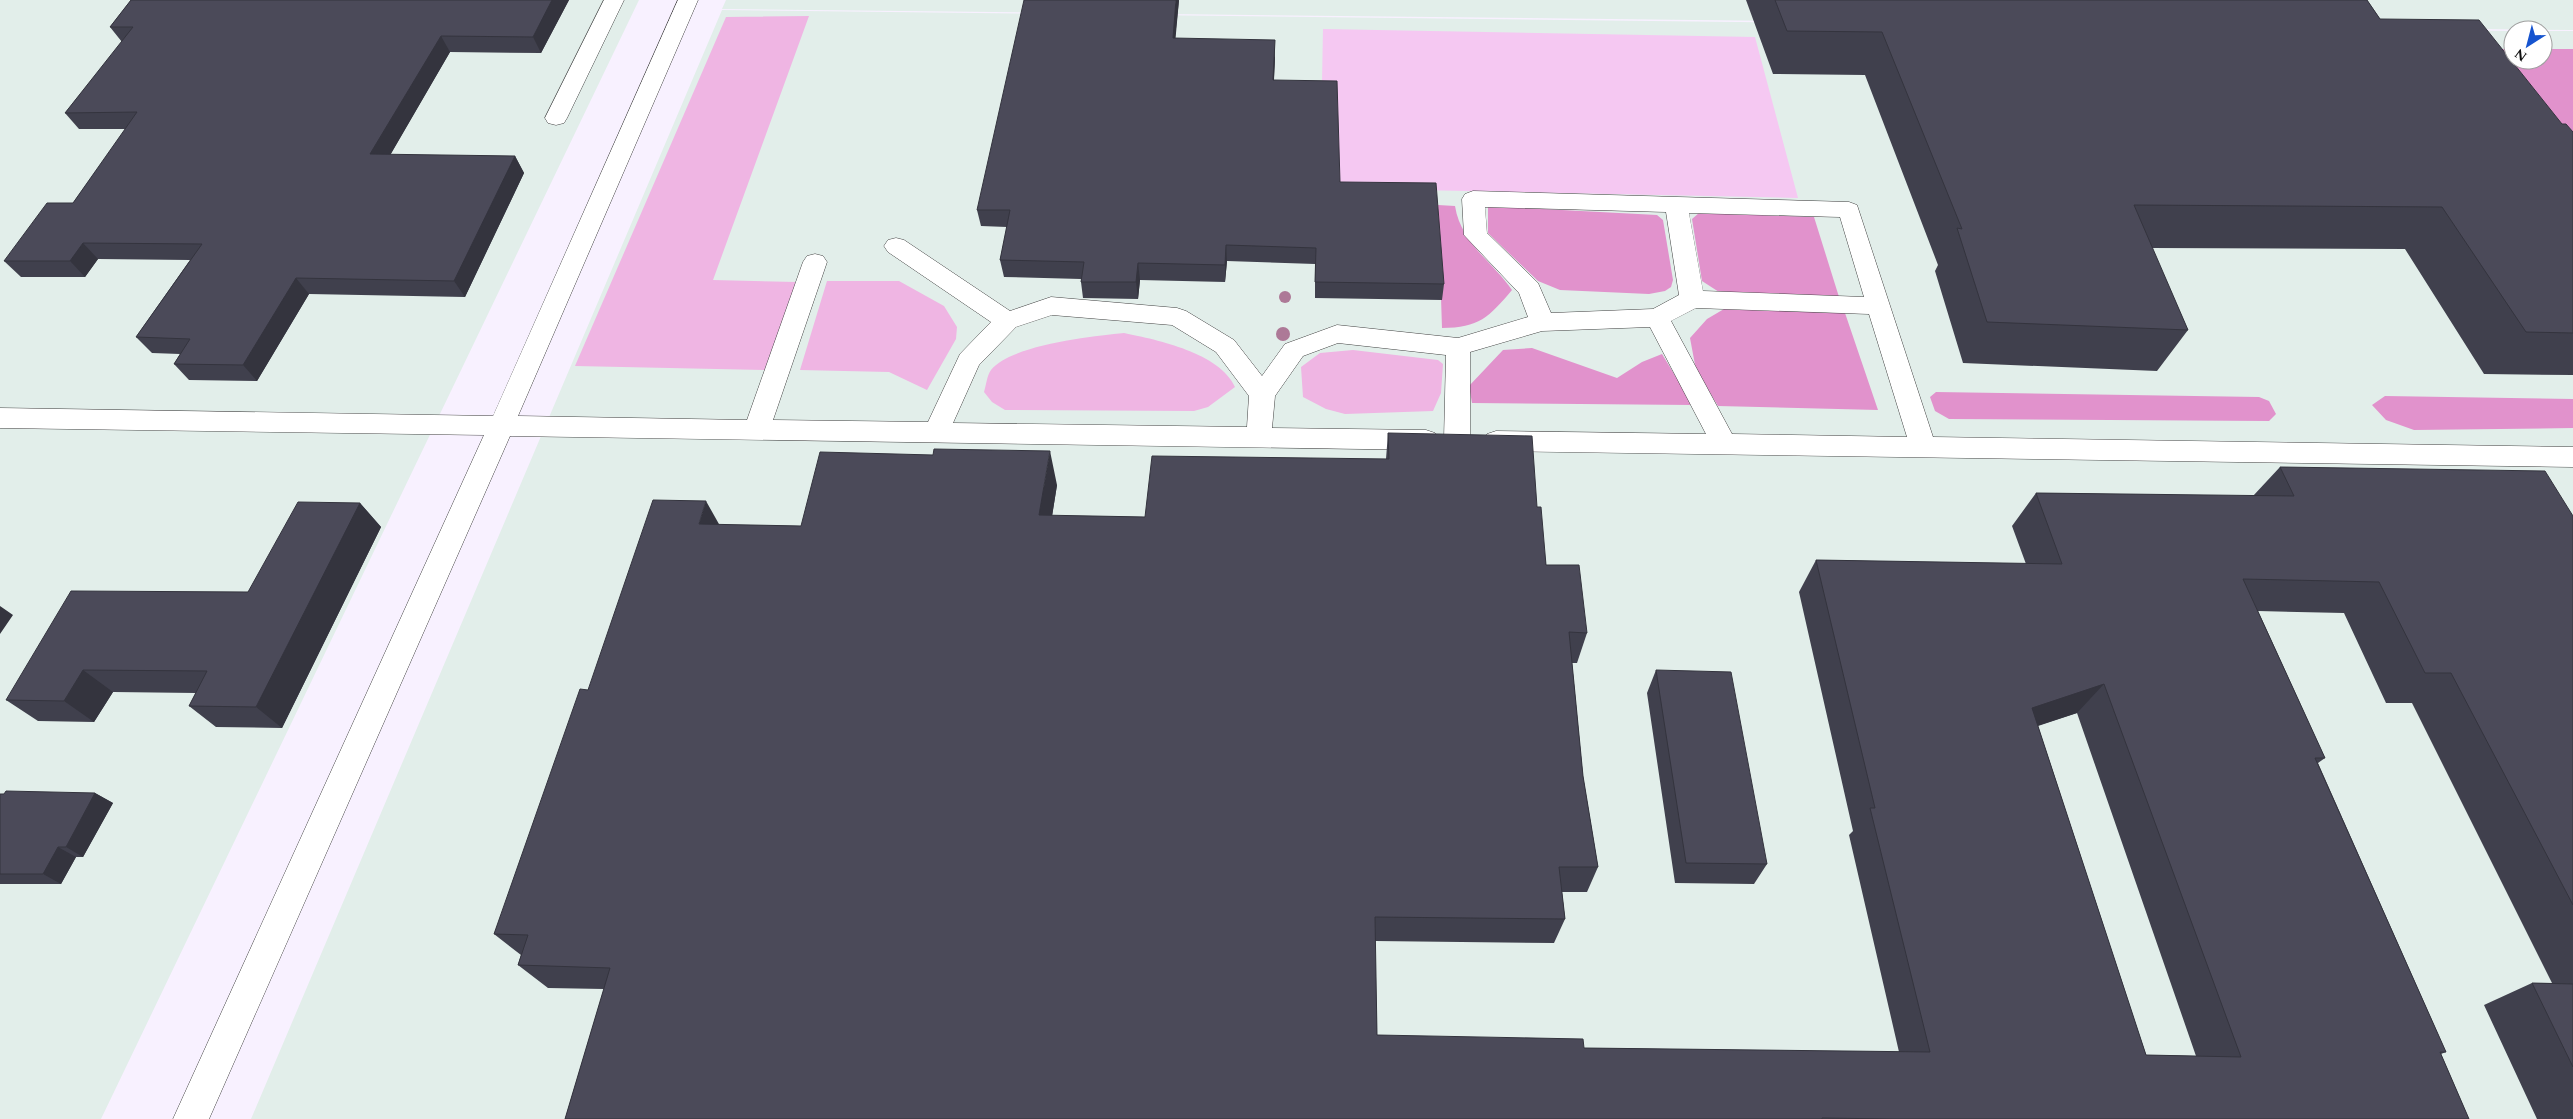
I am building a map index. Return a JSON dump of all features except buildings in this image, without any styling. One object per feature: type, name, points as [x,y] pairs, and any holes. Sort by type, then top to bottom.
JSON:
[{"type":"street","points":[[556,118],[614,0]]},
{"type":"street","points":[[191,1119],[501,426],[688,0]]},
{"type":"street","points":[[1542,322],[1530,289],[1476,235],[1473,199],[1849,210],[1923,447]]},
{"type":"street","points":[[1676,205],[1692,299]]},
{"type":"street","points":[[896,246],[1007,321]]},
{"type":"street","points":[[757,429],[814,262]]},
{"type":"street","points":[[1259,437],[1262,394],[1294,350],[1336,334],[1458,347],[1542,322],[1657,318],[1692,299],[1879,306]]},
{"type":"street","points":[[936,432],[969,360],[1007,321],[1052,306],[1177,316],[1224,346],[1262,394]]},
{"type":"street","points":[[1657,318],[1724,444]]},
{"type":"street","points":[[1457,440],[1458,347]]},
{"type":"street","points":[[0,418],[2573,457]]},
{"type":"shaded area","points":[[0,0],[639,0],[101,1119],[0,1119]]},
{"type":"shaded area","points":[[726,0],[2573,0],[2573,30],[2553,30],[2553,20],[2503,20],[2503,29],[722,9]]},
{"type":"shaded area","points":[[722,10],[2503,31],[2503,70],[2553,70],[2553,31],[2573,31],[2573,1119],[251,1119]]},
{"type":"shaded area","points":[[809,16],[713,280],[796,282],[768,370],[575,366],[726,17]]},
{"type":"shaded area","points":[[1323,29],[1755,37],[1798,198],[1320,188]]},
{"type":"shaded area","points":[[2469,49],[2503,49],[2503,70],[2553,70],[2553,49],[2573,49],[2573,184]]},
{"type":"shaded area","points":[[1438,205],[1455,206],[1463,231],[1512,290],[1490,314],[1465,326],[1442,328]]},
{"type":"shaded area","points":[[1488,206],[1657,215],[1663,220],[1673,280],[1671,287],[1665,291],[1649,294],[1560,290],[1538,281],[1488,233]]},
{"type":"shaded area","points":[[1699,213],[1814,217],[1839,297],[1719,292],[1702,281],[1692,219]]},
{"type":"shaded area","points":[[827,281],[899,281],[944,306],[957,327],[956,339],[927,390],[889,372],[800,370]]},
{"type":"shaded area","points":[[1724,309],[1845,313],[1878,410],[1718,406],[1696,370],[1690,338],[1707,319]]},
{"type":"shaded area","points":[[1124,333],[1170,344],[1202,357],[1216,365],[1227,375],[1235,387],[1208,407],[1194,411],[1005,410],[992,402],[984,392],[991,370],[1001,361],[1016,354],[1073,339]]},
{"type":"shaded area","points":[[1532,348],[1617,378],[1642,362],[1662,354],[1693,405],[1472,403],[1469,386],[1503,350]]},
{"type":"shaded area","points":[[1353,350],[1438,360],[1443,364],[1441,393],[1433,411],[1345,414],[1326,409],[1303,397],[1301,367],[1320,353]]},
{"type":"shaded area","points":[[1936,392],[2259,397],[2269,401],[2276,414],[2269,421],[1949,419],[1935,411],[1930,397]]},
{"type":"shaded area","points":[[2385,396],[2573,399],[2573,428],[2414,430],[2386,420],[2372,405]]}]
